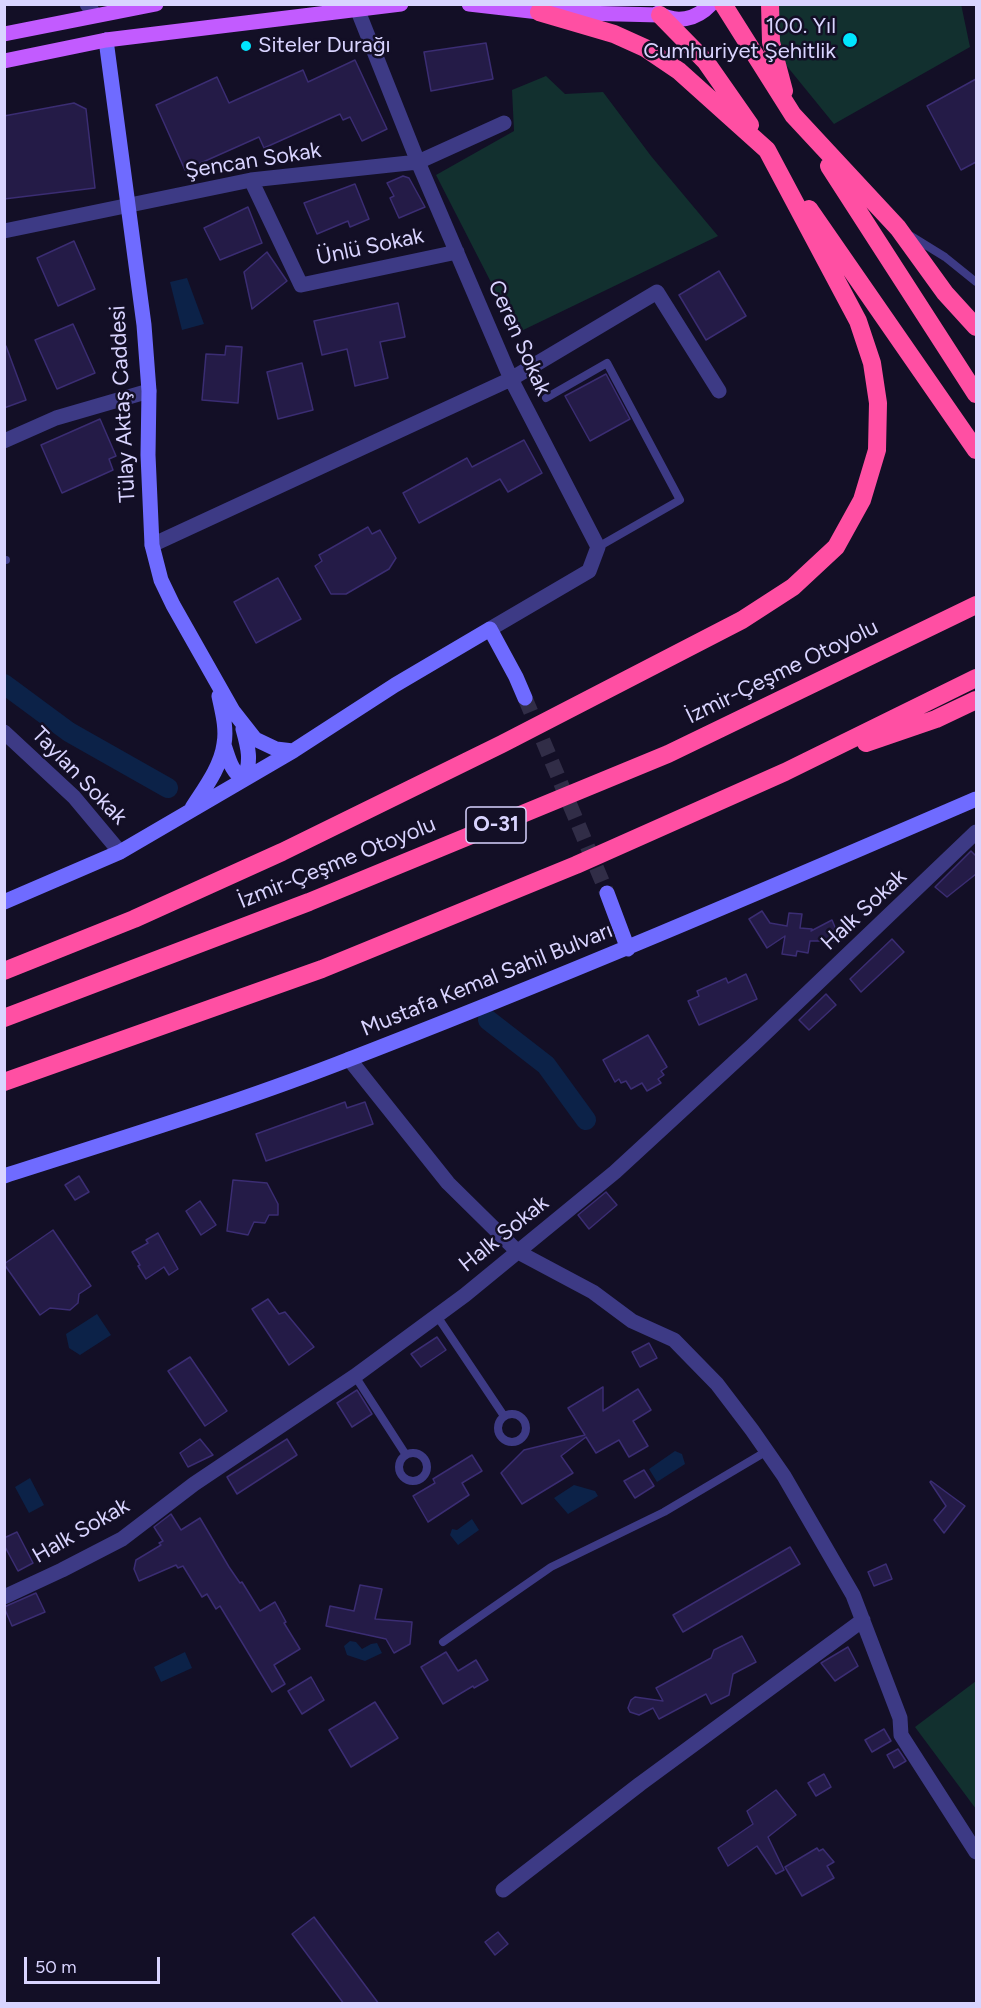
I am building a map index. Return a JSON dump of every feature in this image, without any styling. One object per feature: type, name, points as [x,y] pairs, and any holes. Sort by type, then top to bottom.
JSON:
[{"type":"highway","points":[[723,4],[976,394]]},
{"type":"highway","points":[[770,4],[771,42],[781,85],[799,121],[898,228],[945,293],[976,327]]},
{"type":"highway","points":[[655,10],[706,62],[976,450]]},
{"type":"highway","points":[[4,971],[134,919],[282,852],[512,739],[742,620],[793,588],[836,547],[862,500],[877,450],[879,403],[872,363],[858,321],[767,150],[679,71],[645,48],[614,34],[539,12]]},
{"type":"highway","name":"İzmir-Çeşme Otoyolu","points":[[4,1017],[309,902],[668,754],[976,604]]},
{"type":"highway","points":[[4,1082],[322,969],[576,865],[785,772],[976,678]]},
{"type":"highway","points":[[785,772],[936,718],[976,700]]},
{"type":"main road","points":[[4,34],[91,10],[156,4]]},
{"type":"main road","points":[[4,61],[106,40],[401,4]]},
{"type":"main road","points":[[469,4],[539,12],[655,10],[671,19],[682,20],[704,12],[711,4]]},
{"type":"street","name":"Ceren Sokak","points":[[358,11],[418,162],[511,379],[598,547]]},
{"type":"street","name":"Tülay Aktaş Caddesi","points":[[106,40],[144,325],[149,391],[148,455],[152,545],[161,580],[216,682]]},
{"type":"street","name":"Şencan Sokak","points":[[4,231],[251,180],[418,162],[504,123]]},
{"type":"street","name":"Ünlü Sokak","points":[[251,180],[301,285],[457,252]]},
{"type":"street","points":[[152,545],[511,379],[657,292],[719,391]]},
{"type":"street","points":[[4,441],[56,418],[149,391]]},
{"type":"street","points":[[4,902],[120,852],[244,779],[589,571],[598,547]]},
{"type":"street","points":[[490,629],[525,698]]},
{"type":"street","points":[[216,682],[242,724],[255,738],[276,749],[292,750]]},
{"type":"street","points":[[216,682],[223,712],[224,745],[232,768],[244,779]]},
{"type":"street","points":[[242,724],[250,757],[250,766],[244,779]]},
{"type":"street","name":"Taylan Sokak","points":[[4,732],[74,797],[120,852]]},
{"type":"street","points":[[190,811],[215,768],[224,745]]},
{"type":"street","name":"Mustafa Kemal Sahil Bulvarı","points":[[4,1176],[138,1134],[349,1059],[628,949],[976,799]]},
{"type":"street","name":"Halk Sokak","points":[[4,1597],[122,1539],[194,1484],[355,1376],[437,1316],[615,1172],[762,1037],[976,832]]},
{"type":"street","points":[[607,893],[628,949]]},
{"type":"street","points":[[349,1059],[448,1183],[518,1252],[593,1292],[632,1321],[674,1340],[717,1384],[784,1476],[848,1586],[900,1718],[901,1735],[976,1852]]},
{"type":"street","points":[[503,1890],[640,1784],[863,1620]]},
{"type":"lane","points":[[898,228],[945,257],[976,282]]},
{"type":"lane","points":[[546,398],[607,363],[680,500],[598,547]]},
{"type":"lane","points":[[437,1316],[504,1416]]},
{"type":"lane","points":[[355,1376],[406,1455]]},
{"type":"lane","points":[[442,1642],[551,1567],[664,1512],[767,1451]]},
{"type":"green space","points":[[961,4],[970,47],[834,124],[786,65],[778,42],[779,5]]},
{"type":"green space","points":[[546,76],[565,94],[603,92],[651,156],[718,236],[517,333],[436,175],[514,131],[512,90]]},
{"type":"green space","points":[[976,1681],[976,1809],[915,1727]]},
{"type":"water","points":[[187,278],[204,324],[182,330],[170,282]]},
{"type":"water","points":[[97,1314],[111,1335],[80,1355],[69,1348],[66,1334]]},
{"type":"water","points":[[675,1451],[682,1454],[685,1464],[657,1482],[649,1469]]},
{"type":"water","points":[[30,1478],[44,1505],[29,1513],[15,1487]]},
{"type":"water","points":[[574,1485],[595,1491],[598,1496],[568,1514],[554,1498]]},
{"type":"water","points":[[472,1519],[479,1530],[458,1545],[450,1535],[452,1529],[457,1530]]},
{"type":"water","points":[[350,1641],[356,1642],[362,1649],[377,1643],[382,1653],[365,1661],[347,1655],[344,1646]]},
{"type":"water","points":[[185,1652],[192,1668],[161,1682],[154,1667]]},
{"type":"building","points":[[486,43],[493,79],[431,91],[424,52]]},
{"type":"building","points":[[355,60],[387,129],[362,141],[350,117],[343,120],[340,114],[264,148],[259,137],[185,170],[156,105],[217,77],[229,103],[303,70],[308,82]]},
{"type":"building","points":[[976,79],[976,162],[961,170],[927,106]]},
{"type":"building","points":[[74,103],[86,109],[95,188],[4,199],[4,116]]},
{"type":"building","points":[[403,176],[409,178],[425,207],[399,218],[390,198],[394,196],[387,183]]},
{"type":"building","points":[[355,184],[369,219],[350,227],[348,221],[317,234],[304,203]]},
{"type":"building","points":[[248,207],[262,243],[220,260],[204,228]]},
{"type":"building","points":[[74,241],[95,289],[58,306],[37,258]]},
{"type":"building","points":[[267,252],[287,281],[252,309],[244,272]]},
{"type":"building","points":[[719,271],[746,316],[706,340],[679,295]]},
{"type":"building","points":[[398,303],[405,337],[380,342],[388,378],[355,386],[347,349],[322,355],[314,321]]},
{"type":"building","points":[[73,324],[95,373],[57,389],[35,340]]},
{"type":"building","points":[[4,346],[6,346],[26,400],[4,408]]},
{"type":"building","points":[[226,346],[242,347],[238,403],[202,400],[206,354],[225,355]]},
{"type":"building","points":[[302,363],[313,410],[278,419],[267,372]]},
{"type":"building","points":[[606,374],[630,419],[590,441],[565,396]]},
{"type":"building","points":[[100,419],[116,456],[109,459],[113,470],[62,493],[41,445]]},
{"type":"building","points":[[524,440],[542,473],[508,492],[500,479],[419,523],[403,493],[467,458],[472,467]]},
{"type":"building","points":[[368,527],[372,534],[380,530],[396,558],[389,569],[346,594],[331,594],[315,566],[322,561],[319,555]]},
{"type":"building","points":[[278,578],[301,619],[256,643],[234,602]]},
{"type":"building","points":[[971,851],[976,856],[976,874],[947,897],[935,887]]},
{"type":"building","points":[[762,911],[770,923],[787,926],[789,913],[802,914],[800,928],[812,929],[811,931],[832,920],[837,932],[836,941],[810,941],[808,953],[797,951],[796,956],[782,954],[785,936],[767,948],[749,919]]},
{"type":"building","points":[[892,939],[904,952],[861,992],[850,979]]},
{"type":"building","points":[[746,974],[757,999],[699,1025],[688,1001],[699,996],[697,991],[726,978],[728,983]]},
{"type":"building","points":[[826,994],[836,1005],[809,1030],[799,1020]]},
{"type":"building","points":[[648,1035],[667,1067],[661,1071],[664,1075],[658,1079],[661,1083],[647,1091],[642,1083],[631,1089],[626,1081],[621,1083],[619,1079],[615,1082],[603,1060]]},
{"type":"building","points":[[345,1102],[347,1108],[365,1102],[373,1124],[266,1161],[256,1134]]},
{"type":"building","points":[[79,1176],[89,1192],[75,1200],[65,1185]]},
{"type":"building","points":[[233,1180],[267,1183],[278,1204],[278,1215],[269,1215],[265,1223],[254,1222],[248,1235],[227,1231]]},
{"type":"building","points":[[606,1192],[617,1205],[589,1229],[578,1215]]},
{"type":"building","points":[[200,1201],[216,1225],[201,1235],[186,1211]]},
{"type":"building","points":[[53,1230],[91,1286],[79,1294],[78,1303],[70,1310],[50,1308],[40,1315],[4,1264]]},
{"type":"building","points":[[158,1233],[178,1269],[169,1275],[164,1267],[146,1279],[132,1252],[148,1243],[146,1240]]},
{"type":"building","points":[[268,1299],[279,1314],[285,1312],[314,1347],[289,1365],[252,1309]]},
{"type":"building","points":[[437,1337],[446,1350],[421,1367],[411,1354]]},
{"type":"building","points":[[649,1343],[657,1358],[640,1367],[632,1352]]},
{"type":"building","points":[[190,1357],[227,1411],[205,1426],[168,1371]]},
{"type":"building","points":[[603,1387],[603,1411],[638,1389],[651,1410],[633,1421],[648,1446],[629,1457],[619,1440],[596,1453],[586,1437],[561,1456],[573,1473],[522,1504],[501,1473],[524,1450],[585,1435],[568,1408]]},
{"type":"building","points":[[357,1390],[372,1414],[352,1427],[337,1403]]},
{"type":"building","points":[[200,1439],[213,1455],[188,1467],[180,1453]]},
{"type":"building","points":[[287,1439],[297,1455],[237,1494],[227,1477]]},
{"type":"building","points":[[472,1455],[482,1471],[462,1483],[469,1495],[428,1522],[413,1496],[435,1483],[433,1479]]},
{"type":"building","points":[[644,1470],[654,1486],[635,1498],[624,1481]]},
{"type":"building","points":[[931,1481],[965,1506],[944,1533],[934,1520],[946,1506]]},
{"type":"building","points":[[171,1514],[181,1530],[200,1518],[229,1567],[240,1583],[242,1582],[260,1611],[275,1602],[286,1622],[284,1623],[300,1649],[274,1665],[285,1684],[272,1692],[220,1606],[216,1609],[207,1594],[202,1597],[183,1566],[178,1568],[176,1565],[139,1581],[134,1569],[136,1560],[161,1545],[159,1543],[163,1541],[154,1527]]},
{"type":"building","points":[[17,1532],[33,1563],[18,1571],[4,1545],[4,1538]]},
{"type":"building","points":[[790,1547],[800,1564],[683,1632],[673,1615]]},
{"type":"building","points":[[886,1564],[892,1579],[874,1586],[868,1572]]},
{"type":"building","points":[[360,1585],[382,1589],[375,1619],[412,1622],[410,1644],[394,1653],[386,1639],[326,1626],[330,1606],[354,1611]]},
{"type":"building","points":[[36,1593],[45,1612],[12,1626],[4,1607]]},
{"type":"building","points":[[742,1636],[756,1662],[733,1674],[729,1695],[711,1704],[706,1694],[659,1719],[653,1708],[639,1715],[630,1712],[628,1708],[635,1697],[663,1701],[656,1688],[711,1658],[714,1650]]},
{"type":"building","points":[[848,1647],[858,1666],[835,1681],[821,1663]]},
{"type":"building","points":[[446,1652],[458,1671],[476,1660],[488,1680],[443,1704],[421,1667]]},
{"type":"building","points":[[311,1677],[324,1700],[302,1714],[288,1691]]},
{"type":"building","points":[[375,1702],[398,1738],[351,1767],[329,1730]]},
{"type":"building","points":[[884,1729],[891,1741],[872,1752],[865,1740]]},
{"type":"building","points":[[898,1749],[906,1761],[894,1768],[887,1755]]},
{"type":"building","points":[[824,1774],[831,1787],[816,1796],[808,1783]]},
{"type":"building","points":[[776,1790],[796,1815],[768,1837],[784,1870],[776,1874],[757,1846],[728,1866],[718,1848],[753,1824],[747,1811]]},
{"type":"building","points":[[817,1848],[819,1851],[823,1849],[834,1862],[827,1866],[834,1878],[802,1896],[785,1867]]},
{"type":"building","points":[[314,1917],[379,2004],[344,2004],[292,1934]]},
{"type":"building","points":[[498,1932],[508,1944],[495,1955],[485,1942]]},
{"type":"waterway","points":[[4,684],[69,732],[168,788]]},
{"type":"waterway","points":[[488,1020],[546,1065],[586,1120]]},
{"type":"tunnel","points":[[525,698],[607,893]]},
{"type":"place","name":"100. Yıl Cumhuriyet Şehitlik","points":[[850,40]]},
{"type":"place","name":"Siteler Durağı","points":[[246,46]]}]
